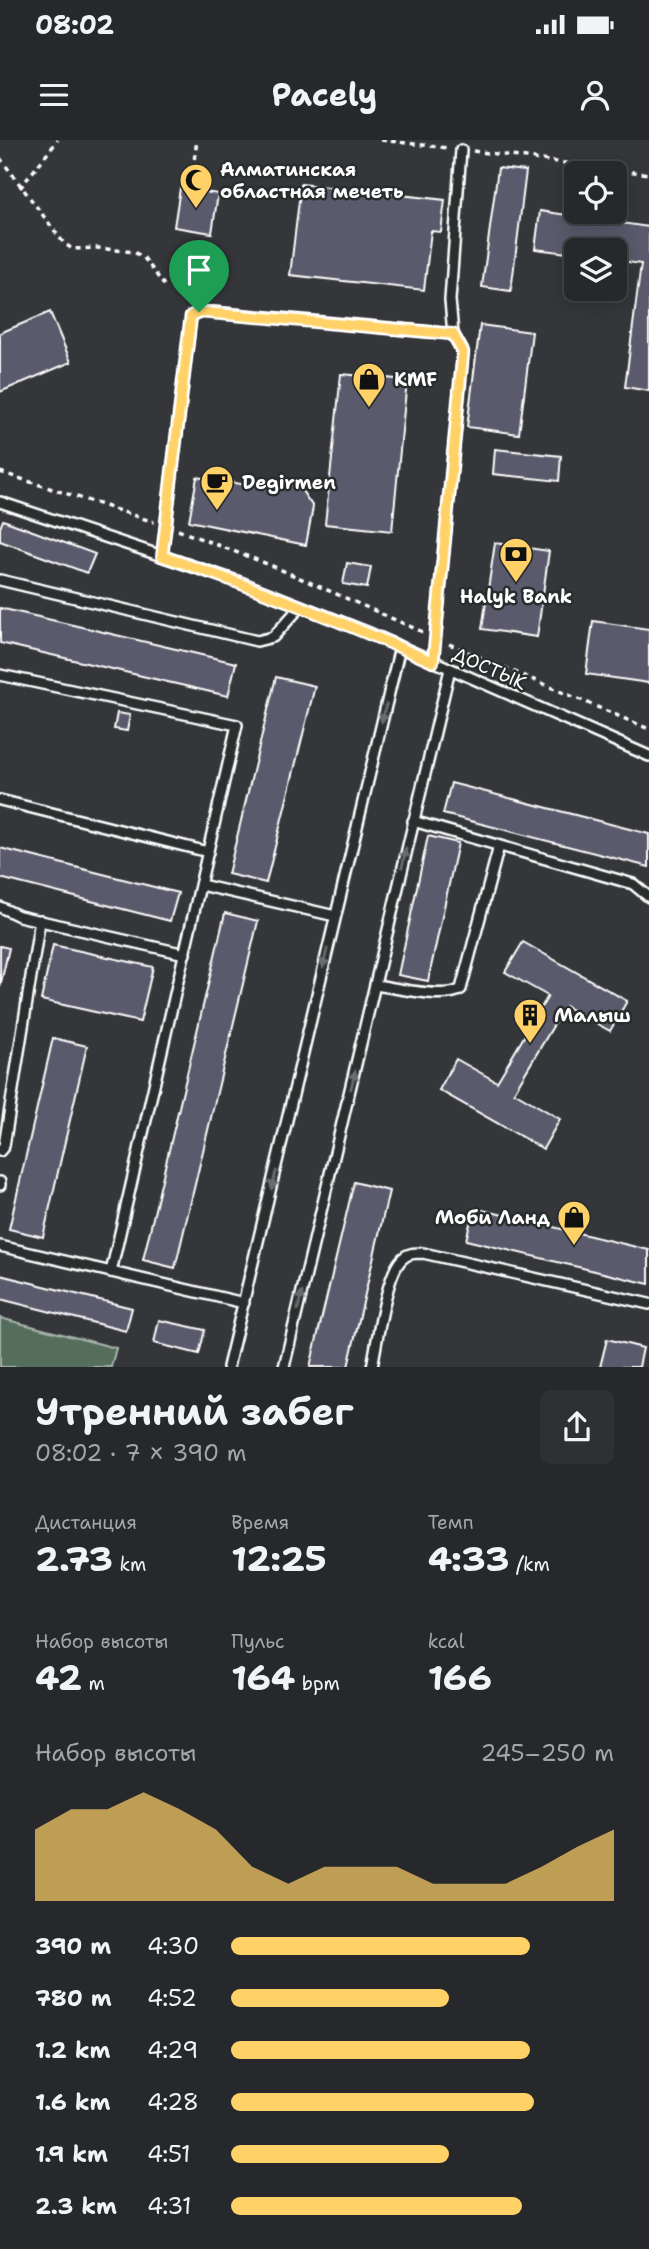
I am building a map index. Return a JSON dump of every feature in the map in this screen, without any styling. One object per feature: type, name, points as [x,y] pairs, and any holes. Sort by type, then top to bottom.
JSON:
[{"type":"lane","points":[[433,662],[463,352],[453,334],[450,300],[461,150]]},
{"type":"lane","points":[[162,556],[191,316],[199,312],[213,312],[453,334]]},
{"type":"lane","name":"ДОСТЫК","points":[[0,502],[243,583],[400,647],[649,756]]},
{"type":"lane","points":[[0,580],[257,641],[273,637],[301,606]]},
{"type":"lane","points":[[228,1367],[400,647]]},
{"type":"lane","points":[[284,1367],[450,669]]},
{"type":"lane","points":[[0,675],[237,724],[111,1272]]},
{"type":"lane","points":[[0,800],[208,852]]},
{"type":"lane","points":[[413,821],[633,884],[649,897]]},
{"type":"lane","points":[[376,985],[443,993],[455,993],[461,989],[499,846]]},
{"type":"lane","points":[[201,885],[335,916]]},
{"type":"lane","points":[[0,907],[19,916],[184,954]]},
{"type":"lane","points":[[0,1151],[4,1146],[40,920]]},
{"type":"lane","points":[[0,1246],[244,1303]]},
{"type":"lane","points":[[372,1367],[392,1275],[402,1258],[410,1253],[423,1253],[649,1304]]},
{"type":"path","points":[[20,188],[58,140]]},
{"type":"path","points":[[193,169],[197,140]]},
{"type":"path","points":[[381,140],[649,174]]},
{"type":"path","points":[[0,158],[63,242],[72,248],[134,252],[144,258],[164,285]]},
{"type":"path","points":[[0,472],[163,525]]},
{"type":"path","points":[[176,529],[270,565],[429,635]]},
{"type":"path","points":[[440,640],[649,729]]},
{"type":"green space","points":[[0,1318],[116,1348],[111,1367],[0,1367]]},
{"type":"building","points":[[498,168],[526,171],[511,291],[482,287]]},
{"type":"building","points":[[301,184],[445,200],[441,232],[431,231],[424,290],[290,275]]},
{"type":"building","name":"Алматинская областная мечеть","points":[[180,188],[218,194],[212,233],[174,227]]},
{"type":"building","points":[[540,211],[564,215],[564,224],[627,224],[649,227],[649,391],[625,387],[641,264],[627,262],[627,238],[564,238],[564,253],[535,249]]},
{"type":"building","points":[[50,312],[71,362],[0,392],[0,333]]},
{"type":"building","points":[[480,325],[532,332],[519,434],[467,427]]},
{"type":"building","points":[[341,374],[407,380],[392,531],[325,524]]},
{"type":"building","points":[[495,449],[561,456],[559,481],[493,474]]},
{"type":"building","points":[[197,477],[272,489],[275,480],[294,484],[313,507],[306,545],[189,521]]},
{"type":"building","points":[[3,520],[95,554],[87,573],[0,541]]},
{"type":"building","points":[[495,543],[549,551],[537,637],[482,629]]},
{"type":"building","points":[[347,563],[371,567],[367,588],[343,584]]},
{"type":"building","points":[[0,608],[236,663],[228,696],[0,643]]},
{"type":"building","points":[[593,621],[649,629],[649,683],[586,674]]},
{"type":"building","points":[[276,677],[315,686],[266,883],[228,874]]},
{"type":"building","points":[[117,713],[130,715],[127,731],[114,729]]},
{"type":"building","points":[[451,783],[649,834],[649,867],[443,814]]},
{"type":"building","points":[[428,836],[458,843],[428,981],[398,975]]},
{"type":"building","points":[[0,848],[178,893],[170,921],[0,878]]},
{"type":"building","points":[[225,913],[258,921],[175,1268],[143,1260]]},
{"type":"building","name":"Малыш","points":[[523,942],[627,1001],[610,1031],[565,1006],[514,1092],[560,1119],[543,1149],[439,1090],[456,1059],[497,1082],[548,996],[505,972]]},
{"type":"building","points":[[53,945],[153,967],[140,1022],[41,1000]]},
{"type":"building","points":[[0,946],[9,948],[0,987]]},
{"type":"building","points":[[53,1038],[87,1046],[43,1237],[9,1229]]},
{"type":"building","points":[[354,1182],[389,1191],[348,1367],[310,1367]]},
{"type":"building","points":[[474,1208],[649,1250],[649,1284],[466,1240]]},
{"type":"building","points":[[0,1275],[132,1308],[126,1331],[0,1299]]},
{"type":"building","points":[[159,1320],[205,1330],[199,1354],[154,1343]]},
{"type":"building","points":[[607,1339],[643,1348],[639,1367],[600,1367]]},
{"type":"place","name":"Алматинская областная мечеть","points":[[196,210]]},
{"type":"place","name":"KMF","points":[[369,409]]},
{"type":"place","name":"Degirmen","points":[[217,512]]},
{"type":"place","name":"Halyk Bank","points":[[516,584]]},
{"type":"place","name":"Малыш","points":[[530,1045]]},
{"type":"place","name":"Моби Ланд","points":[[574,1247]]},
{"type":"route","points":[[199,312],[453,334],[463,352],[433,662],[367,632],[243,583],[162,556],[191,316],[199,312]]}]
